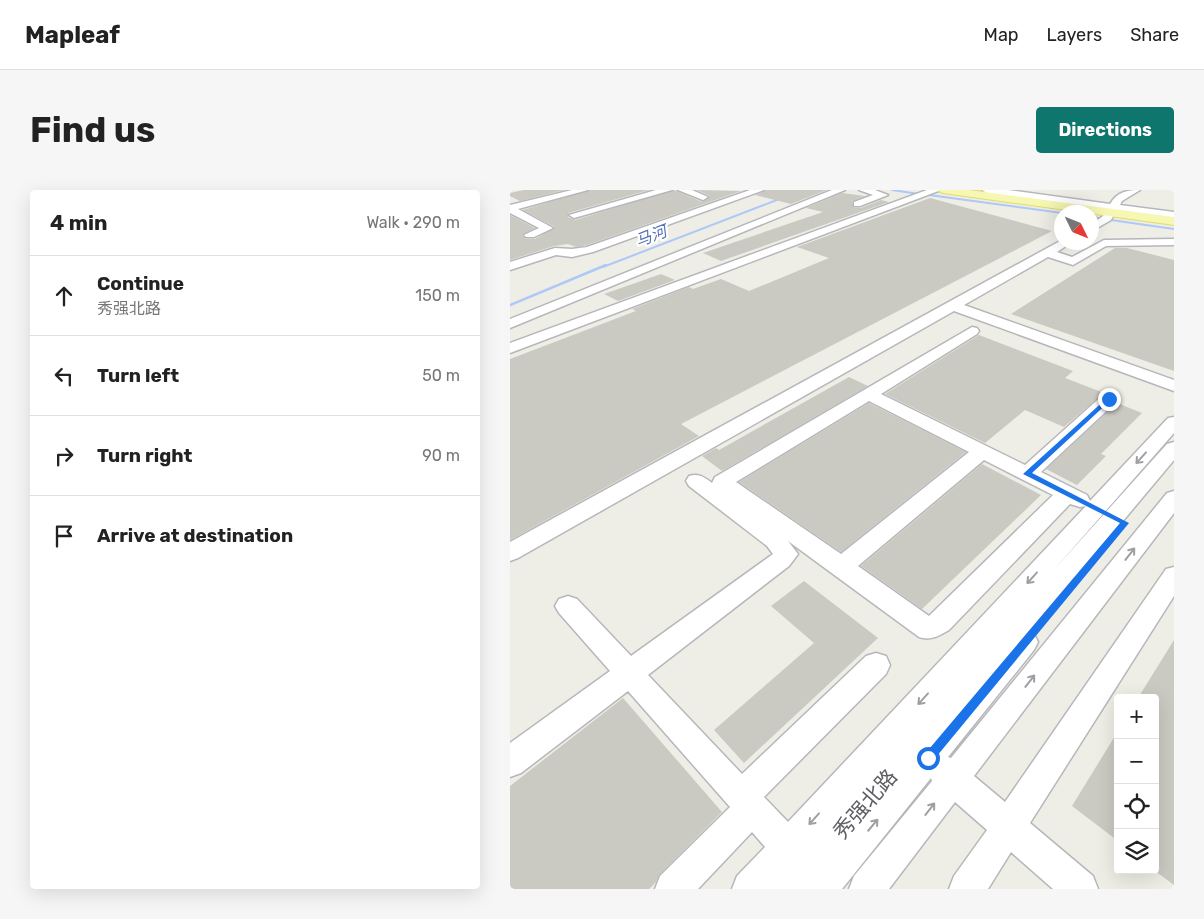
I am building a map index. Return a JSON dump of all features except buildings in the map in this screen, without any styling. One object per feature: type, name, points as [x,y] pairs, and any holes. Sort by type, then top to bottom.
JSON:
[{"type":"main road","points":[[935,190],[1112,211]]},
{"type":"main road","points":[[958,190],[1174,219]]},
{"type":"street","points":[[510,208],[583,190]]},
{"type":"street","points":[[574,215],[667,190]]},
{"type":"street","points":[[510,266],[555,251],[572,254],[589,250],[714,204],[759,190]]},
{"type":"street","points":[[510,324],[840,190]]},
{"type":"street","points":[[850,206],[883,195],[864,190]]},
{"type":"street","points":[[510,348],[935,190]]},
{"type":"street","points":[[987,190],[1112,211]]},
{"type":"street","points":[[1099,222],[1112,211],[1118,199],[1135,190]]},
{"type":"street","points":[[685,192],[714,204]]},
{"type":"street","points":[[656,197],[685,192],[704,197]]},
{"type":"street","points":[[510,208],[548,228],[530,235]]},
{"type":"street","points":[[793,209],[808,214]]},
{"type":"street","points":[[823,218],[842,225]]},
{"type":"street","points":[[518,226],[536,222]]},
{"type":"street","points":[[732,234],[776,249]]},
{"type":"street","points":[[1099,243],[1171,242]]},
{"type":"street","points":[[510,552],[1054,249]]},
{"type":"street","points":[[1047,253],[1073,260],[1086,250]]},
{"type":"street","points":[[955,304],[1174,381]]},
{"type":"street","points":[[955,304],[1174,386]]},
{"type":"street","points":[[972,330],[722,482],[928,628],[940,622],[1067,494]]},
{"type":"street","points":[[868,394],[1112,516]]},
{"type":"street","points":[[1027,474],[1109,399]]},
{"type":"street","points":[[750,889],[788,847],[1112,516],[1174,422]]},
{"type":"street","name":"秀强北路","points":[[810,883],[1112,516],[1174,448]]},
{"type":"street","points":[[841,567],[983,451]]},
{"type":"street","name":"秀强北路","points":[[810,883],[928,758],[1112,516],[1174,465]]},
{"type":"street","points":[[510,762],[781,560],[786,554],[775,540],[696,481]]},
{"type":"street","points":[[867,889],[1174,498]]},
{"type":"street","points":[[967,889],[1174,576]]},
{"type":"street","points":[[568,606],[788,847],[810,883]]},
{"type":"street","points":[[673,889],[747,802],[876,665]]},
{"type":"street","points":[[928,758],[1080,889]]},
{"type":"waterway","points":[[892,190],[919,194]]},
{"type":"waterway","points":[[929,195],[1054,212]]},
{"type":"waterway","name":"马河","points":[[603,267],[782,198]]},
{"type":"waterway","points":[[1111,220],[1174,229]]},
{"type":"waterway","name":"马河","points":[[510,305],[606,265]]},
{"type":"route","points":[[928,758],[1126,523],[1027,474],[1109,399]]}]
